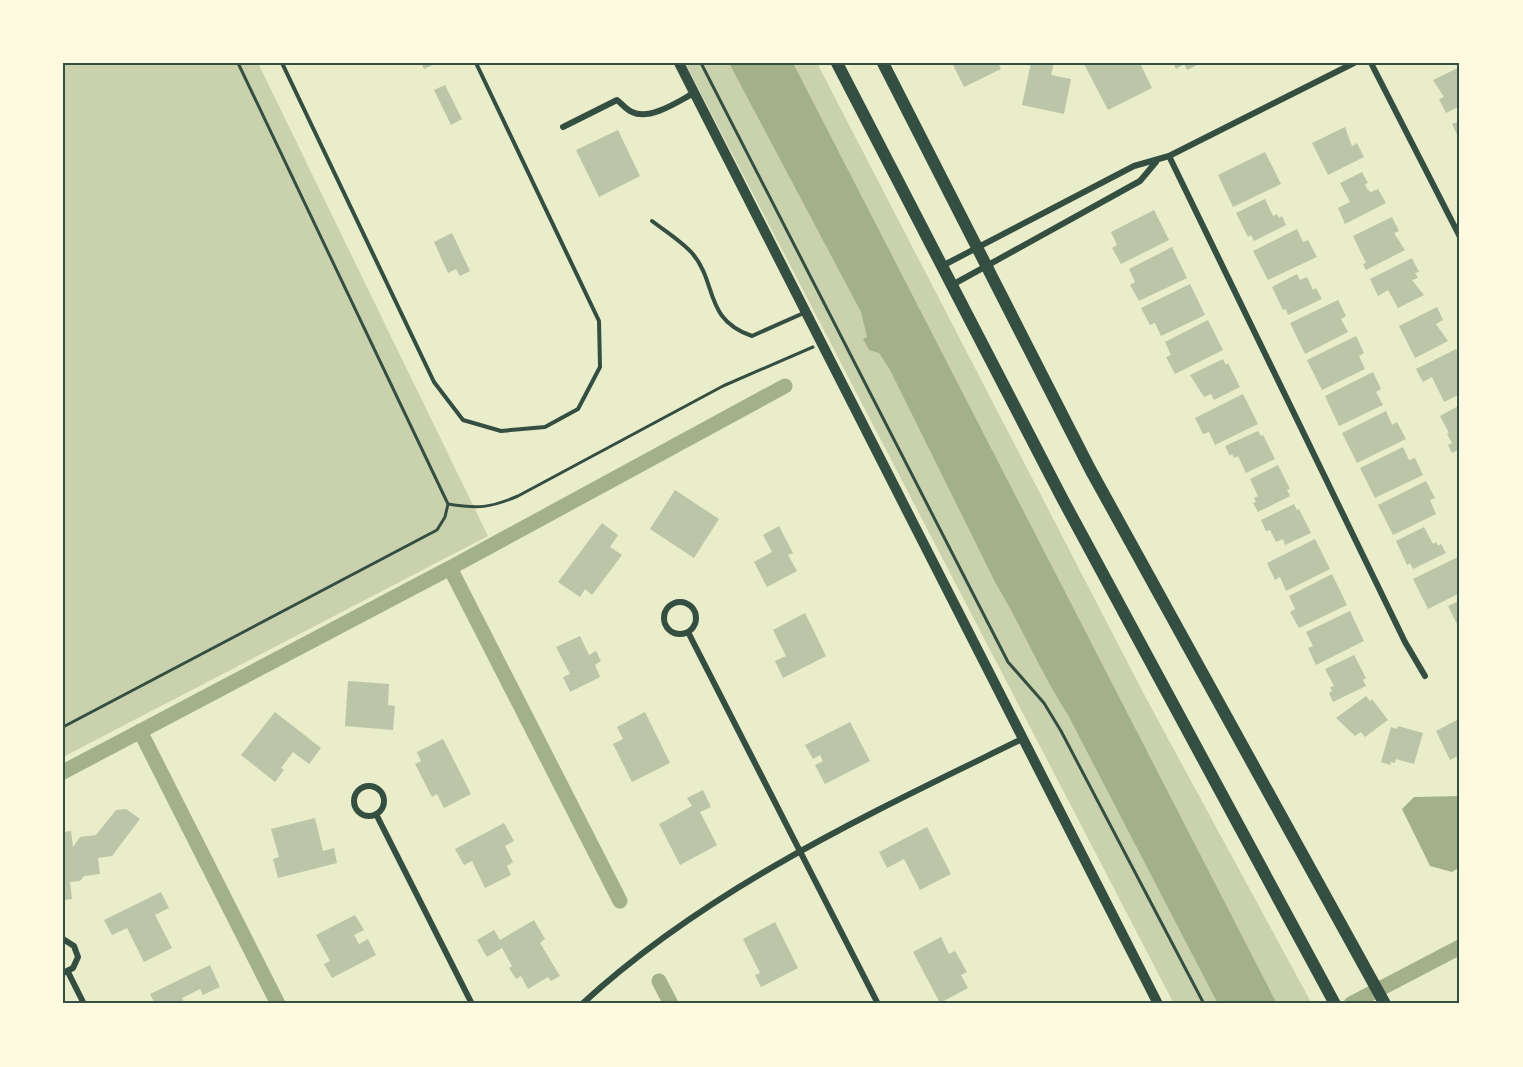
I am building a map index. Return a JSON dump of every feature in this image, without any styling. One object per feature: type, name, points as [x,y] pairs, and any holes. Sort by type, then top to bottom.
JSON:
[{"type":"main road","points":[[837,63],[1062,498],[1335,1004]]},
{"type":"main road","points":[[883,63],[1090,469],[1385,1004]]},
{"type":"street","points":[[678,63],[926,544],[1022,739],[1158,1004]]},
{"type":"street","points":[[942,266],[1134,166],[1169,156],[1354,63]]},
{"type":"street","points":[[1371,63],[1460,237]]},
{"type":"street","points":[[563,127],[617,100],[633,113],[643,114],[663,108],[694,93]]},
{"type":"street","points":[[1169,156],[1405,642],[1425,676]]},
{"type":"street","points":[[952,285],[1140,181],[1156,161]]},
{"type":"street","points":[[682,602],[695,610],[696,620],[688,632],[677,633],[668,627],[665,612],[673,603],[682,602]]},
{"type":"street","points":[[688,632],[878,1004]]},
{"type":"street","points":[[582,1004],[687,921],[800,850],[1022,739]]},
{"type":"street","points":[[361,787],[377,787],[384,795],[383,806],[376,814],[362,815],[355,808],[355,794],[361,787]]},
{"type":"street","points":[[376,814],[472,1004]]},
{"type":"street","points":[[63,939],[70,942],[77,951],[76,963],[65,972],[84,1004]]},
{"type":"lane","points":[[282,63],[434,382],[463,420],[501,431],[545,427],[578,410],[600,367],[599,321],[476,63]]},
{"type":"lane","points":[[652,221],[692,254],[722,316],[734,330],[752,336],[807,312]]},
{"type":"path","points":[[63,727],[437,530],[445,517],[448,504],[238,63]]},
{"type":"path","points":[[701,63],[1008,662],[1044,704],[1061,731],[1203,1004]]},
{"type":"path","points":[[448,504],[475,508],[492,507],[518,496],[723,386],[769,368],[841,334]]},
{"type":"shaded area","points":[[63,63],[258,63],[488,536],[63,757]]},
{"type":"shaded area","points":[[685,63],[817,63],[1146,698],[1312,1004],[1174,1004]]},
{"type":"shaded area","points":[[729,63],[793,63],[1277,1004],[1218,1004],[1068,715],[996,584],[890,370],[879,353],[869,350],[863,339],[867,337],[861,312]]},
{"type":"shaded area","points":[[1460,796],[1460,867],[1452,872],[1430,866],[1402,809],[1414,797]]},
{"type":"building","points":[[421,63],[432,63],[433,65],[424,69]]},
{"type":"building","points":[[952,63],[998,63],[1001,69],[964,87]]},
{"type":"building","points":[[1031,63],[1054,63],[1051,75],[1071,79],[1064,114],[1022,105]]},
{"type":"building","points":[[1140,63],[1152,88],[1108,110],[1084,64]]},
{"type":"building","points":[[1173,63],[1201,63],[1187,70],[1184,64],[1176,69]]},
{"type":"building","points":[[1460,67],[1460,106],[1446,113],[1439,99],[1444,97],[1433,80]]},
{"type":"building","points":[[445,85],[462,119],[451,125],[434,90]]},
{"type":"building","points":[[1460,121],[1460,141],[1452,124]]},
{"type":"building","points":[[1345,127],[1352,146],[1357,143],[1364,157],[1328,175],[1312,143]]},
{"type":"building","points":[[618,130],[640,176],[599,197],[576,150]]},
{"type":"building","points":[[1265,152],[1281,184],[1233,207],[1218,175]]},
{"type":"building","points":[[1362,172],[1368,183],[1365,184],[1367,189],[1371,192],[1378,189],[1386,203],[1345,224],[1338,208],[1350,202],[1340,183]]},
{"type":"building","points":[[1265,199],[1273,216],[1277,214],[1279,218],[1282,216],[1286,225],[1254,241],[1251,235],[1248,237],[1236,213]]},
{"type":"building","points":[[1154,210],[1169,240],[1121,264],[1112,248],[1117,245],[1111,232]]},
{"type":"building","points":[[1392,217],[1399,231],[1394,233],[1405,250],[1366,270],[1363,264],[1366,263],[1353,236]]},
{"type":"building","points":[[1297,229],[1303,242],[1308,240],[1317,257],[1268,280],[1253,251]]},
{"type":"building","points":[[452,233],[470,271],[460,276],[456,269],[448,273],[434,242]]},
{"type":"building","points":[[1172,247],[1187,278],[1139,301],[1130,285],[1135,282],[1129,269]]},
{"type":"building","points":[[1412,258],[1419,272],[1415,273],[1418,278],[1412,280],[1424,295],[1398,308],[1388,290],[1378,296],[1370,279]]},
{"type":"building","points":[[1297,274],[1300,280],[1307,277],[1313,290],[1316,288],[1322,299],[1288,315],[1286,309],[1283,310],[1272,287]]},
{"type":"building","points":[[1190,284],[1205,315],[1161,336],[1155,323],[1150,325],[1141,308]]},
{"type":"building","points":[[1338,300],[1346,316],[1341,319],[1348,332],[1305,354],[1290,323]]},
{"type":"building","points":[[1437,307],[1443,320],[1436,324],[1448,341],[1415,358],[1399,326]]},
{"type":"building","points":[[1208,320],[1223,350],[1175,374],[1166,357],[1171,355],[1165,342]]},
{"type":"building","points":[[1356,336],[1364,353],[1359,356],[1365,369],[1322,390],[1307,360]]},
{"type":"building","points":[[1456,349],[1460,357],[1460,394],[1444,402],[1432,377],[1423,382],[1416,369]]},
{"type":"building","points":[[1223,359],[1226,365],[1228,363],[1240,387],[1214,400],[1211,394],[1204,397],[1190,375]]},
{"type":"building","points":[[1373,372],[1381,389],[1376,392],[1383,405],[1339,426],[1325,396]]},
{"type":"building","points":[[1243,394],[1258,424],[1215,445],[1209,432],[1203,434],[1195,418]]},
{"type":"building","points":[[1460,405],[1460,449],[1452,453],[1448,445],[1452,443],[1447,434],[1449,433],[1440,416]]},
{"type":"building","points":[[1386,411],[1392,425],[1397,422],[1406,439],[1357,463],[1342,433]]},
{"type":"building","points":[[1258,431],[1261,436],[1263,435],[1275,459],[1246,473],[1238,456],[1234,458],[1232,454],[1230,456],[1225,446]]},
{"type":"building","points":[[1403,447],[1409,460],[1415,458],[1423,475],[1375,498],[1360,468]]},
{"type":"building","points":[[1278,465],[1290,489],[1287,490],[1290,496],[1258,512],[1253,503],[1256,502],[1254,498],[1258,496],[1250,479]]},
{"type":"building","points":[[1426,481],[1435,498],[1430,500],[1436,514],[1393,535],[1378,505]]},
{"type":"building","points":[[675,490],[719,519],[694,558],[650,529]]},
{"type":"building","points":[[1294,504],[1311,533],[1285,545],[1283,539],[1276,542],[1270,530],[1266,531],[1261,520]]},
{"type":"building","points":[[602,523],[618,535],[610,547],[622,555],[592,595],[585,589],[580,597],[558,582]]},
{"type":"building","points":[[779,526],[793,553],[788,555],[797,571],[767,587],[754,562],[772,552],[763,535]]},
{"type":"building","points":[[1424,527],[1433,544],[1436,542],[1438,546],[1441,544],[1446,553],[1413,569],[1410,563],[1407,565],[1396,541]]},
{"type":"building","points":[[1315,539],[1330,569],[1286,591],[1280,577],[1275,580],[1267,563]]},
{"type":"building","points":[[1460,556],[1460,593],[1428,609],[1413,579]]},
{"type":"building","points":[[1332,574],[1347,605],[1299,628],[1290,612],[1295,609],[1289,596]]},
{"type":"building","points":[[1460,600],[1460,630],[1448,606]]},
{"type":"building","points":[[1350,611],[1364,641],[1316,665],[1308,648],[1313,646],[1306,632]]},
{"type":"building","points":[[805,613],[826,656],[783,678],[775,661],[786,656],[773,630]]},
{"type":"building","points":[[580,636],[589,655],[596,651],[601,661],[595,665],[600,677],[570,692],[563,677],[570,674],[556,647]]},
{"type":"building","points":[[1354,655],[1366,678],[1363,680],[1366,686],[1333,702],[1329,693],[1332,691],[1330,687],[1334,686],[1325,669]]},
{"type":"building","points":[[348,681],[389,684],[388,705],[395,706],[393,730],[345,726]]},
{"type":"building","points":[[1366,696],[1370,701],[1372,699],[1388,720],[1365,737],[1361,732],[1355,736],[1336,718]]},
{"type":"building","points":[[275,712],[321,748],[309,764],[293,752],[281,768],[284,770],[275,782],[241,755]]},
{"type":"building","points":[[645,712],[670,763],[632,782],[613,744],[623,739],[617,727]]},
{"type":"building","points":[[1459,719],[1460,755],[1450,760],[1436,731]]},
{"type":"building","points":[[850,722],[870,761],[825,784],[815,765],[823,761],[820,755],[813,759],[805,745]]},
{"type":"building","points":[[1398,726],[1423,733],[1414,764],[1396,759],[1395,763],[1391,762],[1390,765],[1381,762],[1391,727],[1397,729]]},
{"type":"building","points":[[443,739],[471,794],[444,808],[437,794],[432,797],[415,764],[421,761],[417,752]]},
{"type":"building","points":[[703,790],[711,807],[700,812],[717,845],[680,865],[659,824],[692,806],[687,798]]},
{"type":"building","points":[[126,809],[140,819],[112,856],[98,858],[100,874],[84,876],[80,881],[70,882],[72,899],[63,900],[63,832],[71,831],[73,847],[80,837],[96,835],[116,810]]},
{"type":"building","points":[[315,818],[323,851],[334,848],[337,863],[278,878],[273,859],[279,857],[271,829]]},
{"type":"building","points":[[504,823],[514,841],[505,846],[513,862],[507,866],[511,875],[485,888],[472,861],[464,865],[455,849]]},
{"type":"building","points":[[927,827],[951,874],[920,890],[904,859],[887,868],[879,852]]},
{"type":"building","points":[[161,892],[169,908],[155,915],[172,948],[144,962],[127,928],[112,935],[104,920]]},
{"type":"building","points":[[355,915],[364,930],[354,935],[359,944],[368,939],[376,955],[332,978],[324,964],[330,961],[316,935]]},
{"type":"building","points":[[534,920],[545,939],[540,943],[560,976],[551,981],[548,977],[528,989],[521,976],[516,979],[509,968],[512,966],[502,948],[487,957],[477,940],[494,930],[500,940]]},
{"type":"building","points":[[775,922],[798,968],[761,987],[755,975],[760,973],[743,939]]},
{"type":"building","points":[[941,937],[949,954],[955,951],[967,972],[961,975],[968,988],[940,1003],[913,952]]},
{"type":"building","points":[[210,965],[220,987],[203,995],[200,989],[182,998],[185,1004],[155,1004],[150,994]]},
{"type":"waterway","points":[[620,901],[450,568],[785,386]]},
{"type":"waterway","points":[[63,772],[450,568]]},
{"type":"waterway","points":[[140,731],[278,1004]]},
{"type":"waterway","points":[[1351,1004],[1460,947]]},
{"type":"waterway","points":[[659,981],[671,1004]]}]
